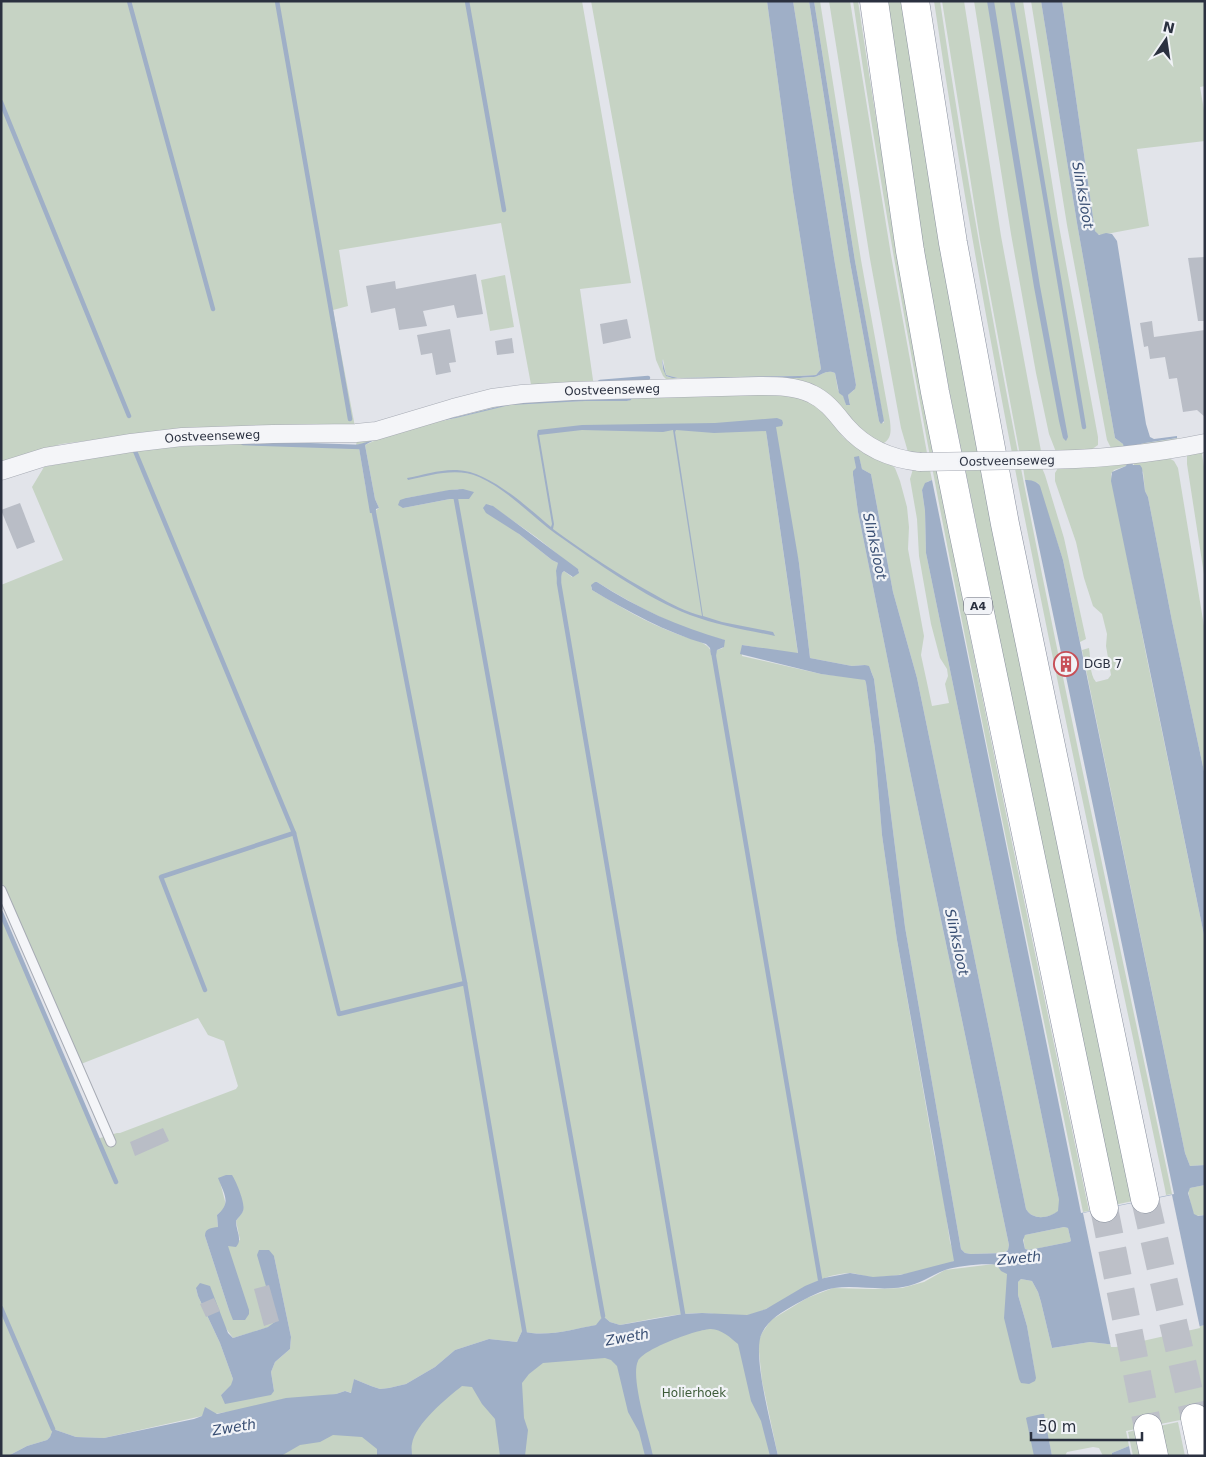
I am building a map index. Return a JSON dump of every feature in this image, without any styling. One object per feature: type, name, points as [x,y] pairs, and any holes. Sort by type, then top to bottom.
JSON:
[{"type":"highway","name":"A4","points":[[874,1],[910,252],[937,401],[1104,1208]]},
{"type":"highway","points":[[915,1],[953,243],[1005,524],[1145,1199]]},
{"type":"highway","points":[[1194,1418],[1203,1456]]},
{"type":"highway","points":[[1148,1428],[1154,1456]]},
{"type":"street","name":"Oostveenseweg","points":[[1,471],[45,457],[182,437],[376,431],[492,398],[522,394],[759,386],[788,388],[812,394],[827,404],[865,444],[890,457],[920,462],[1074,460],[1121,456],[1205,443]]},
{"type":"lane","points":[[1,890],[111,1142]]},
{"type":"green space","points":[[1,1],[582,1],[631,283],[580,289],[594,387],[532,390],[501,223],[339,250],[348,306],[333,310],[355,427],[132,435],[61,444],[1,463]]},
{"type":"green space","points":[[591,1],[767,1],[793,192],[821,369],[816,375],[800,376],[678,378],[666,375],[678,379],[800,378],[814,377],[832,372],[835,373],[838,390],[844,397],[846,405],[850,404],[848,395],[854,390],[856,385],[793,1],[809,1],[850,262],[879,421],[884,423],[855,261],[814,1],[820,1],[861,260],[891,428],[888,440],[882,444],[871,441],[831,399],[668,381],[663,376],[656,360]],"holes":[[[663,359],[666,374],[662,366]]]},
{"type":"green space","points":[[829,1],[850,1],[891,255],[927,453],[908,452],[901,428],[870,259]]},
{"type":"green space","points":[[853,1],[858,1],[908,305],[964,608],[1089,1211],[1083,1212],[959,608],[902,305]]},
{"type":"green space","points":[[884,1],[903,1],[1133,1201],[1114,1205],[949,389],[923,249]]},
{"type":"green space","points":[[934,1],[940,1],[989,301],[1017,450],[1172,1194],[1166,1195],[1040,597],[983,300],[957,151]]},
{"type":"green space","points":[[942,1],[964,1],[1001,236],[1041,451],[1020,455],[980,240]]},
{"type":"green space","points":[[974,1],[1023,1],[1059,226],[1098,437],[1098,445],[1088,452],[1056,452],[1049,434],[1011,234]]},
{"type":"green space","points":[[1031,1],[1041,1],[1077,223],[1115,438],[1125,448],[1177,438],[1178,443],[1118,451],[1111,448],[1107,440],[1067,225]]},
{"type":"green space","points":[[1062,1],[1205,1],[1205,86],[1200,87],[1205,116],[1205,141],[1137,149],[1149,226],[1101,235],[1095,231]]},
{"type":"green space","points":[[505,275],[514,327],[490,331],[481,280]]},
{"type":"green space","points":[[767,390],[810,401],[824,412],[843,437],[864,452],[895,468],[907,507],[909,527],[908,549],[924,636],[921,655],[932,706],[949,703],[945,684],[948,676],[947,669],[940,658],[931,624],[919,556],[917,519],[910,479],[913,469],[930,470],[932,480],[927,482],[922,490],[925,511],[926,553],[1059,1200],[1059,1211],[1046,1217],[1037,1217],[1026,1209],[917,678],[893,592],[871,474],[862,469],[859,457],[855,457],[856,469],[853,475],[858,512],[1009,1245],[1008,1250],[1004,1253],[971,1254],[965,1253],[961,1249],[905,927],[874,679],[871,671],[865,665],[852,666],[810,658],[799,563],[766,431],[798,654],[742,645],[742,656],[821,674],[865,680],[875,749],[882,835],[897,940],[934,1152],[942,1187],[950,1242],[955,1257],[954,1261],[925,1270],[891,1276],[869,1277],[850,1273],[836,1275],[822,1279],[761,1311],[742,1316],[705,1313],[689,1314],[620,1325],[610,1322],[603,1316],[597,1325],[569,1331],[540,1334],[522,1331],[517,1342],[489,1339],[455,1350],[435,1367],[406,1384],[380,1389],[354,1379],[352,1393],[345,1391],[202,1416],[104,1438],[76,1437],[53,1429],[47,1440],[27,1446],[8,1456],[1,1456],[1,908],[97,1139],[120,1133],[236,1089],[238,1086],[224,1041],[208,1035],[198,1018],[81,1064],[1,881],[1,585],[63,560],[32,487],[44,467],[137,451],[200,445],[319,444],[359,448],[366,489],[375,511],[379,508],[375,499],[365,445],[374,441],[356,445],[357,441],[491,402]],"holes":[[[632,399],[627,401],[590,401]],[[553,401],[590,401],[521,403]],[[521,403],[490,409],[430,423],[509,404]],[[458,489],[468,499],[450,499],[403,508],[406,498]],[[489,504],[536,537],[579,571],[572,577],[564,571],[561,577],[558,563],[519,534]],[[597,582],[659,616],[691,630],[724,640],[723,648],[716,652],[711,651],[701,642],[655,625],[592,590],[591,587]],[[219,1178],[243,1211],[236,1221],[240,1240],[227,1246],[234,1320],[205,1236],[218,1227],[217,1215],[226,1205]],[[274,1256],[291,1337],[290,1349],[275,1362],[271,1372],[274,1391],[221,1395],[232,1385],[233,1379],[220,1343],[196,1288],[233,1338],[269,1327],[276,1321]]]},
{"type":"green space","points":[[1190,451],[1205,451],[1202,454],[1205,473],[1205,581],[1187,464],[1187,456]]},
{"type":"green space","points":[[1167,457],[1174,461],[1178,468],[1205,632],[1205,776],[1148,497],[1145,491],[1143,472],[1132,463],[1114,470],[1111,474],[1205,940],[1205,1165],[1190,1166],[1185,1153],[1082,650],[1089,648],[1091,671],[1096,682],[1108,679],[1111,675],[1106,646],[1107,634],[1102,614],[1093,606],[1084,578],[1076,542],[1055,481],[1055,473],[1058,468]]},
{"type":"green space","points":[[1023,467],[1042,468],[1045,475],[1064,538],[1086,639],[1080,642],[1063,560],[1038,483],[1025,480]]},
{"type":"green space","points":[[1205,1185],[1205,1215],[1195,1216],[1192,1211],[1188,1190]]},
{"type":"green space","points":[[1064,1227],[1068,1228],[1071,1241],[1030,1250],[1025,1249],[1023,1237],[1025,1235]]},
{"type":"green space","points":[[994,1264],[1008,1270],[1035,1373],[1027,1326],[1018,1295],[1018,1282],[1021,1279],[1032,1281],[1038,1292],[1052,1348],[1090,1342],[1116,1345],[1205,1325],[1205,1415],[1126,1431],[1129,1446],[1112,1453],[1112,1456],[1103,1456],[1099,1448],[1093,1447],[1067,1452],[1065,1456],[1052,1456],[1044,1415],[1049,1456],[778,1456],[762,1381],[758,1342],[771,1320],[807,1298],[833,1288],[902,1288],[924,1282],[945,1270]]},
{"type":"green space","name":"Holierhoek","points":[[713,1326],[743,1329],[772,1456],[134,1456],[486,1369]]},
{"type":"green space","points":[[1178,1422],[1185,1456],[1165,1456],[1159,1426]]},
{"type":"green space","points":[[1136,1430],[1141,1456],[1133,1456],[1128,1432]]},
{"type":"water","points":[[767,1],[793,1],[856,385],[855,389],[848,395],[850,405],[846,405],[843,396],[839,393],[835,373],[832,372],[814,377],[800,378],[678,378],[816,375],[821,369],[793,192]]},
{"type":"water","points":[[809,1],[814,1],[855,261],[884,421],[881,424],[850,262]]},
{"type":"water","points":[[987,1],[994,1],[1040,286],[1068,437],[1066,441],[1063,438],[1059,421],[1034,287]]},
{"type":"water","name":"Slinksloot","points":[[1041,1],[1062,1],[1095,231],[1099,235],[1112,234],[1117,241],[1146,424],[1150,437],[1154,439],[1177,436],[1177,438],[1124,448],[1123,444],[1115,438],[1077,223]]},
{"type":"water","points":[[662,359],[666,375],[678,378],[666,376]]},
{"type":"water","points":[[632,398],[627,401],[510,405],[429,423],[383,437],[434,421],[509,404],[554,400]]},
{"type":"water","points":[[777,418],[782,420],[782,426],[776,427],[799,563],[810,658],[852,666],[869,666],[874,679],[905,927],[961,1249],[965,1253],[971,1254],[1004,1253],[1008,1250],[1009,1245],[858,512],[853,475],[853,471],[856,468],[854,457],[859,456],[862,469],[871,474],[893,592],[917,678],[1026,1209],[1037,1217],[1046,1217],[1058,1211],[1059,1200],[926,553],[925,511],[922,490],[925,483],[932,480],[1081,1213],[1174,1194],[1025,480],[1034,481],[1040,486],[1063,560],[1185,1153],[1190,1166],[1205,1165],[1205,1185],[1190,1188],[1188,1193],[1194,1214],[1198,1216],[1205,1215],[1205,1325],[1116,1345],[1090,1342],[1052,1348],[1038,1292],[1032,1281],[1021,1279],[1018,1282],[1018,1295],[1027,1326],[1036,1378],[1035,1381],[1029,1384],[1021,1383],[1004,1318],[1007,1274],[1001,1271],[997,1265],[971,1265],[945,1270],[909,1286],[829,1289],[800,1302],[772,1320],[762,1333],[759,1343],[759,1357],[764,1393],[778,1456],[770,1456],[761,1421],[751,1401],[738,1344],[722,1332],[711,1329],[671,1340],[642,1356],[638,1361],[636,1380],[638,1393],[653,1456],[645,1456],[639,1432],[628,1412],[617,1366],[611,1360],[605,1358],[543,1363],[529,1374],[522,1383],[524,1418],[528,1430],[525,1456],[500,1456],[495,1419],[482,1404],[472,1387],[462,1386],[432,1412],[419,1428],[412,1444],[412,1456],[377,1456],[377,1449],[362,1437],[333,1435],[320,1442],[300,1445],[281,1456],[8,1456],[27,1446],[47,1440],[53,1429],[76,1437],[104,1438],[194,1419],[202,1416],[205,1407],[217,1414],[286,1398],[336,1394],[345,1391],[351,1393],[354,1379],[380,1389],[406,1384],[435,1367],[455,1350],[489,1339],[517,1342],[522,1331],[540,1334],[569,1331],[596,1325],[603,1316],[610,1322],[620,1325],[683,1314],[747,1315],[766,1309],[805,1286],[824,1278],[850,1273],[873,1277],[900,1275],[954,1261],[897,940],[882,835],[875,749],[865,680],[821,674],[740,654],[742,645],[798,653],[766,431],[714,433],[676,430],[675,432],[703,616],[722,622],[773,632],[775,636],[700,619],[655,599],[587,556],[547,527],[499,488],[479,477],[453,472],[408,480],[407,478],[445,470],[469,472],[494,483],[507,491],[551,527],[537,435],[538,430],[582,425],[715,423]],"holes":[[[582,430],[663,432],[673,430],[702,616],[679,608],[643,588],[553,529],[554,524],[539,435]],[[1064,1227],[1068,1228],[1071,1241],[1029,1250],[1025,1249],[1023,1240],[1025,1235]]]},
{"type":"water","points":[[374,440],[365,445],[375,499],[379,508],[376,509],[375,513],[370,513],[359,448],[356,448],[356,445]]},
{"type":"water","points":[[1127,463],[1140,465],[1142,468],[1145,491],[1148,497],[1205,776],[1205,940],[1111,481],[1112,472],[1126,466]]},
{"type":"water","points":[[463,489],[474,492],[469,499],[450,499],[403,508],[398,505],[400,500],[406,498]]},
{"type":"water","points":[[486,504],[493,506],[578,569],[579,573],[573,577],[564,571],[561,577],[557,578],[558,563],[519,534],[486,513],[483,508]]},
{"type":"water","points":[[597,582],[659,616],[725,640],[724,647],[717,650],[716,656],[711,655],[710,648],[706,644],[676,634],[648,621],[592,590],[591,585]]},
{"type":"water","points":[[232,1175],[242,1198],[244,1208],[236,1221],[239,1238],[238,1244],[236,1247],[228,1246],[249,1310],[245,1320],[233,1320],[205,1236],[207,1230],[218,1227],[217,1215],[222,1211],[225,1198],[218,1178]]},
{"type":"water","points":[[259,1250],[269,1250],[274,1256],[291,1337],[290,1349],[275,1362],[271,1372],[274,1391],[271,1395],[225,1404],[221,1395],[231,1385],[233,1379],[220,1343],[196,1288],[200,1283],[210,1286],[228,1333],[233,1338],[268,1327],[276,1321],[257,1255]]},
{"type":"water","points":[[1044,1414],[1052,1456],[1034,1456],[1026,1418]]},
{"type":"water","points":[[1129,1446],[1131,1456],[1112,1456],[1112,1453]]},
{"type":"pier","points":[[1172,1195],[1200,1328],[1111,1347],[1083,1213]]},
{"type":"building","points":[[1205,257],[1205,321],[1198,321],[1188,258]]},
{"type":"building","points":[[476,274],[483,314],[457,318],[454,305],[423,311],[427,326],[399,330],[395,308],[371,313],[366,286],[395,281],[396,289]]},
{"type":"building","points":[[627,319],[631,338],[603,344],[600,324]]},
{"type":"building","points":[[1152,321],[1154,337],[1205,330],[1205,417],[1197,410],[1183,412],[1177,378],[1169,379],[1165,357],[1150,359],[1148,346],[1144,347],[1140,323]]},
{"type":"building","points":[[450,329],[456,362],[449,363],[451,372],[436,375],[432,353],[421,355],[417,335]]},
{"type":"building","points":[[512,338],[514,353],[497,355],[495,341]]},
{"type":"building","points":[[20,503],[35,542],[17,549],[1,510]]},
{"type":"building","points":[[163,1128],[169,1141],[135,1156],[130,1142]]},
{"type":"building","points":[[269,1285],[279,1321],[264,1326],[254,1289]]},
{"type":"building","points":[[214,1298],[220,1311],[206,1317],[200,1304]]},
{"type":"waterway","points":[[129,1],[213,309]]},
{"type":"waterway","points":[[277,1],[350,419]]},
{"type":"waterway","points":[[467,1],[504,210]]},
{"type":"waterway","points":[[1012,1],[1084,427]]},
{"type":"waterway","points":[[1,102],[129,416]]},
{"type":"waterway","points":[[600,382],[648,378]]},
{"type":"waterway","points":[[243,443],[360,447]]},
{"type":"waterway","points":[[135,451],[294,833]]},
{"type":"waterway","points":[[455,494],[603,1316]]},
{"type":"waterway","points":[[373,508],[465,983],[525,1335]]},
{"type":"waterway","points":[[559,574],[683,1314]]},
{"type":"waterway","points":[[713,651],[820,1279]]},
{"type":"waterway","points":[[205,990],[161,877],[294,833],[339,1014],[465,983]]},
{"type":"waterway","points":[[1,913],[116,1182]]},
{"type":"waterway","points":[[1,1308],[53,1429]]},
{"type":"tunnel","points":[[1145,1199],[1195,1418]]},
{"type":"tunnel","points":[[1104,1208],[1148,1428]]},
{"type":"place","name":"DGB 7","points":[[1066,664]]},
{"type":"water label","name":"Zweth","points":[[1019,1258]]},
{"type":"water label","name":"Zweth","points":[[627,1337]]},
{"type":"water label","name":"Zweth","points":[[234,1427]]}]
